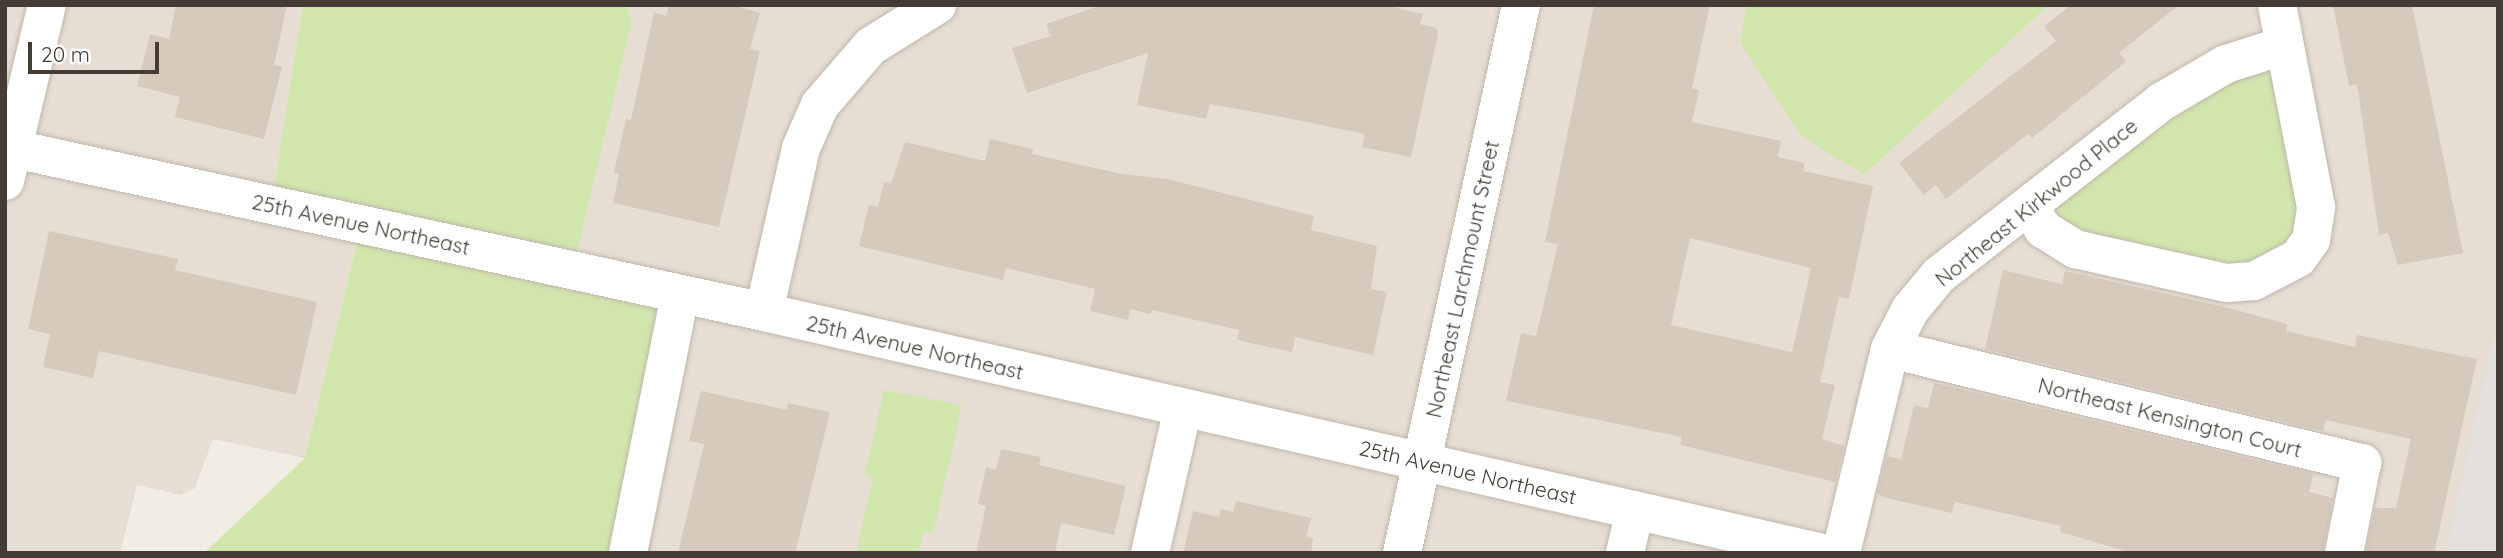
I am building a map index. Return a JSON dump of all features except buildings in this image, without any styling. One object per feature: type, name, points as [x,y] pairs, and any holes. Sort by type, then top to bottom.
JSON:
[{"type":"street","points":[[8,159],[47,5]]},
{"type":"street","points":[[764,312],[801,148],[820,105],[871,46],[937,5]]},
{"type":"street","name":"Northeast Larchmount Street","points":[[1402,553],[1521,5]]},
{"type":"street","points":[[2030,208],[2043,229],[2075,249],[2226,283],[2254,281],[2279,271],[2298,258],[2311,240],[2316,207],[2277,5]]},
{"type":"street","name":"Northeast Kirkwood Place","points":[[1841,553],[1890,349],[1910,310],[1939,275],[2030,208],[2161,102],[2226,64],[2283,46]]},
{"type":"street","name":"25th Avenue Northeast","points":[[8,159],[764,312],[1823,553]]},
{"type":"street","points":[[628,553],[680,294]]},
{"type":"street","name":"Northeast Kensington Court","points":[[1890,349],[2362,463],[2344,553]]},
{"type":"street","points":[[1150,553],[1183,408]]},
{"type":"street","points":[[1625,553],[1635,510]]},
{"type":"shaded area","points":[[5,5],[303,5],[271,205],[361,224],[305,458],[213,439],[195,488],[181,495],[137,485],[120,553],[5,553]]},
{"type":"shaded area","points":[[627,5],[1747,5],[1740,42],[1864,175],[2049,5],[2498,5],[2498,553],[628,553],[573,270],[632,21]]},
{"type":"shaded area","points":[[2498,318],[2498,553],[2446,553]]},
{"type":"green space","points":[[303,5],[627,5],[632,21],[573,270],[680,294],[628,553],[204,553],[305,458],[361,225],[271,205]]},
{"type":"green space","points":[[1747,5],[2049,5],[1864,175],[1800,135],[1740,42]]},
{"type":"green space","points":[[2283,46],[2316,207],[2279,271],[2075,249],[2030,208]]},
{"type":"green space","points":[[884,390],[962,405],[933,533],[924,531],[918,553],[856,553],[873,478],[865,475]]}]
